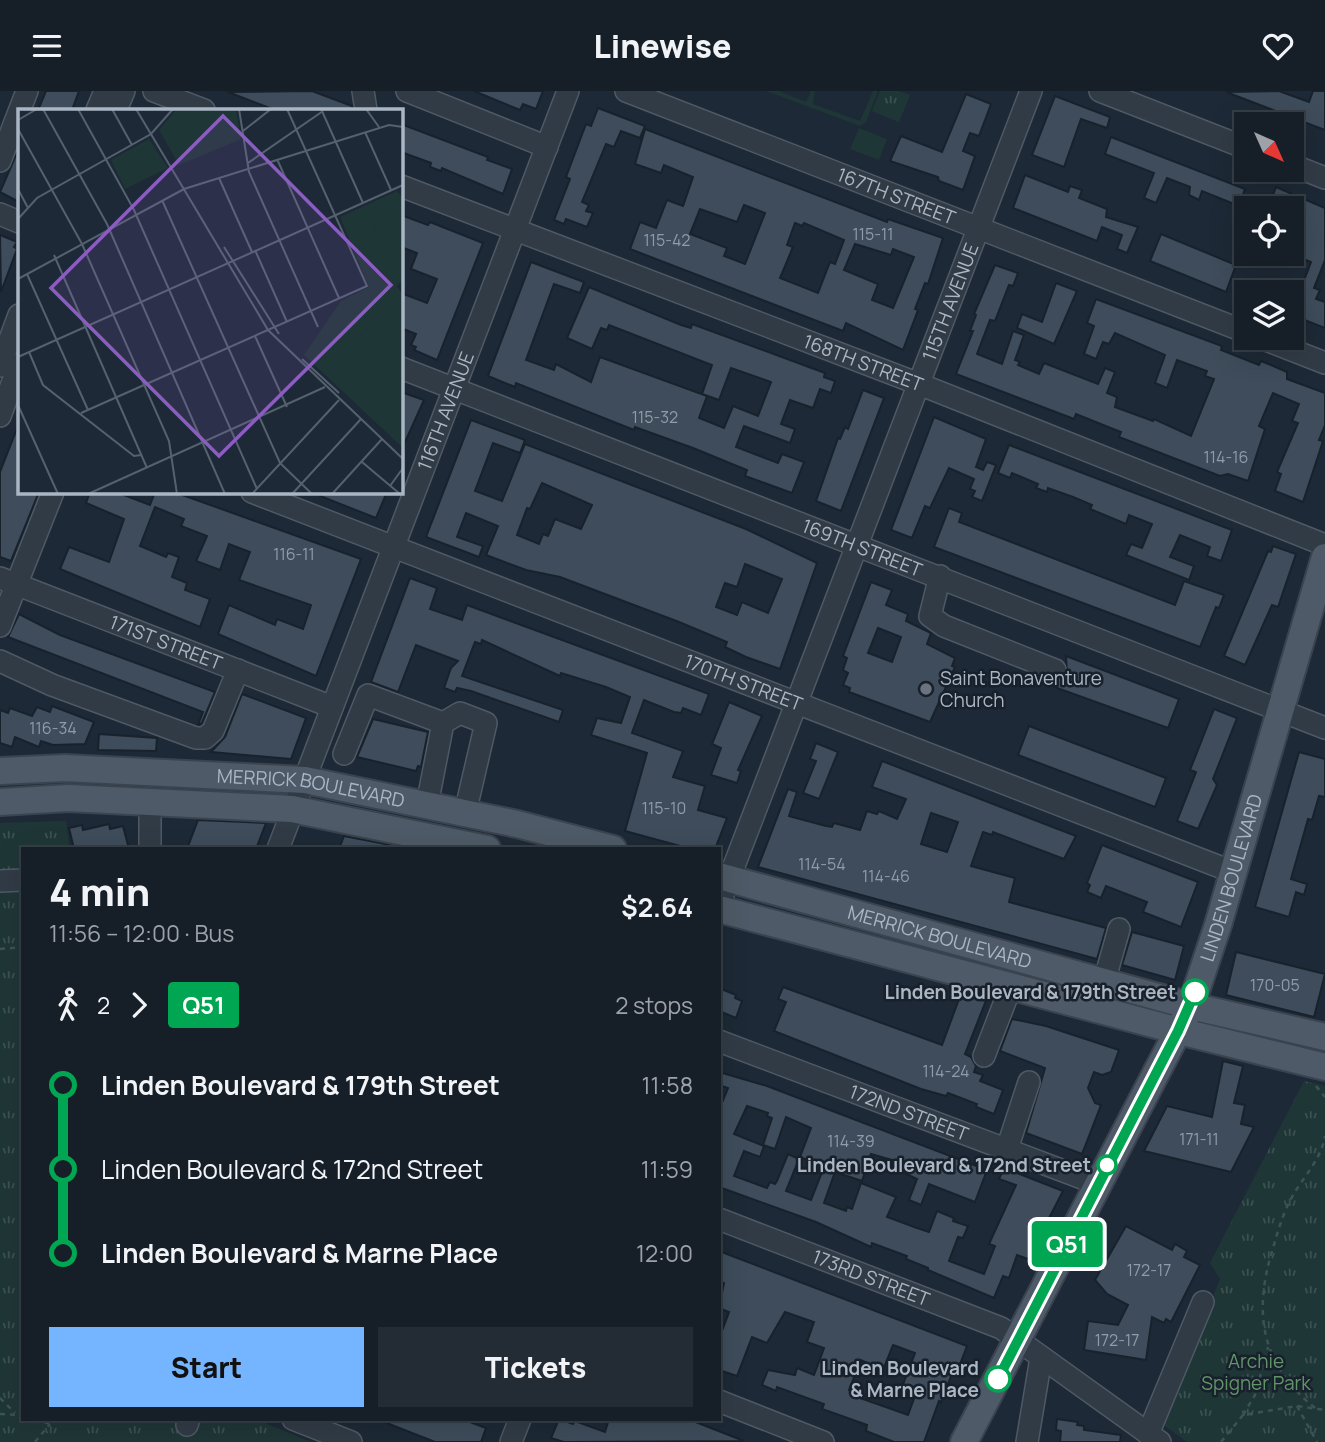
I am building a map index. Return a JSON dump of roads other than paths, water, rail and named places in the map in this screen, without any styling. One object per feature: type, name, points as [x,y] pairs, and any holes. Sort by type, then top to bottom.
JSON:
[{"type":"main road","name":"LINDEN BOULEVARD","points":[[967,1441],[1191,1006],[1325,557]]},
{"type":"main road","name":"MERRICK BOULEVARD","points":[[0,771],[65,768],[304,780],[503,821],[605,847]]},
{"type":"main road","name":"MERRICK BOULEVARD","points":[[0,801],[68,798],[292,809],[477,847]]},
{"type":"main road","points":[[500,847],[503,821]]},
{"type":"main road","name":"MERRICK BOULEVARD","points":[[724,878],[1191,1006],[1325,1037]]},
{"type":"main road","name":"MERRICK BOULEVARD","points":[[721,908],[1178,1031],[1318,1073]]},
{"type":"street","points":[[20,109],[27,91]]},
{"type":"street","points":[[97,109],[105,91]]},
{"type":"street","points":[[117,109],[124,91]]},
{"type":"street","points":[[153,91],[200,109]]},
{"type":"street","points":[[203,109],[210,91]]},
{"type":"street","points":[[363,91],[366,109]]},
{"type":"street","points":[[407,91],[547,147]]},
{"type":"street","name":"116TH AVENUE","points":[[279,847],[568,91]]},
{"type":"street","name":"167TH STREET","points":[[626,91],[1234,327]]},
{"type":"street","name":"115TH AVENUE","points":[[721,895],[724,878],[796,703],[1031,91]]},
{"type":"street","points":[[1100,91],[1234,143]]},
{"type":"street","points":[[0,160],[18,114]]},
{"type":"street","points":[[1304,170],[1325,178]]},
{"type":"street","name":"168TH STREET","points":[[402,186],[919,384],[1325,545]]},
{"type":"street","points":[[0,215],[18,222]]},
{"type":"street","points":[[0,366],[18,317]]},
{"type":"street","points":[[1292,350],[1325,363]]},
{"type":"street","points":[[7,403],[18,368]]},
{"type":"street","name":"169TH STREET","points":[[402,368],[1281,709],[1306,723],[1325,728]]},
{"type":"street","points":[[0,626],[8,581],[52,493]]},
{"type":"street","name":"170TH STREET","points":[[255,493],[1233,872]]},
{"type":"street","points":[[940,576],[930,616],[944,626],[1055,670]]},
{"type":"street","name":"171ST STREET","points":[[8,581],[332,707]]},
{"type":"street","points":[[0,661],[52,685],[196,739],[205,738],[214,731],[238,670]]},
{"type":"street","points":[[344,754],[368,695],[443,723]]},
{"type":"street","points":[[427,805],[443,723],[460,713],[486,723],[465,813]]},
{"type":"street","points":[[150,802],[150,847]]},
{"type":"street","points":[[0,880],[21,880]]},
{"type":"street","points":[[1104,982],[1119,929]]},
{"type":"street","points":[[984,1056],[1011,986]]},
{"type":"street","name":"172ND STREET","points":[[721,1042],[1098,1184]]},
{"type":"street","points":[[1007,1150],[1029,1082]]},
{"type":"street","name":"173RD STREET","points":[[721,1220],[1001,1328],[1154,1438]]},
{"type":"street","points":[[1154,1438],[1203,1302]]},
{"type":"street","points":[[1027,1442],[1041,1358]]},
{"type":"street","points":[[721,1402],[823,1442]]},
{"type":"street","points":[[298,1421],[351,1442]]},
{"type":"street","points":[[511,1442],[519,1421]]},
{"type":"place","name":"Saint Bonaventure Church","points":[[926,689]]},
{"type":"place","name":"Linden Boulevard & 179th Street","points":[[1195,992]]},
{"type":"place","name":"Linden Boulevard & 172nd Street","points":[[1107,1165]]},
{"type":"place","name":"Linden Boulevard & Marne Place","points":[[998,1379]]},
{"type":"park label","name":"Archie Spigner Park","points":[[1256,1372]]}]
